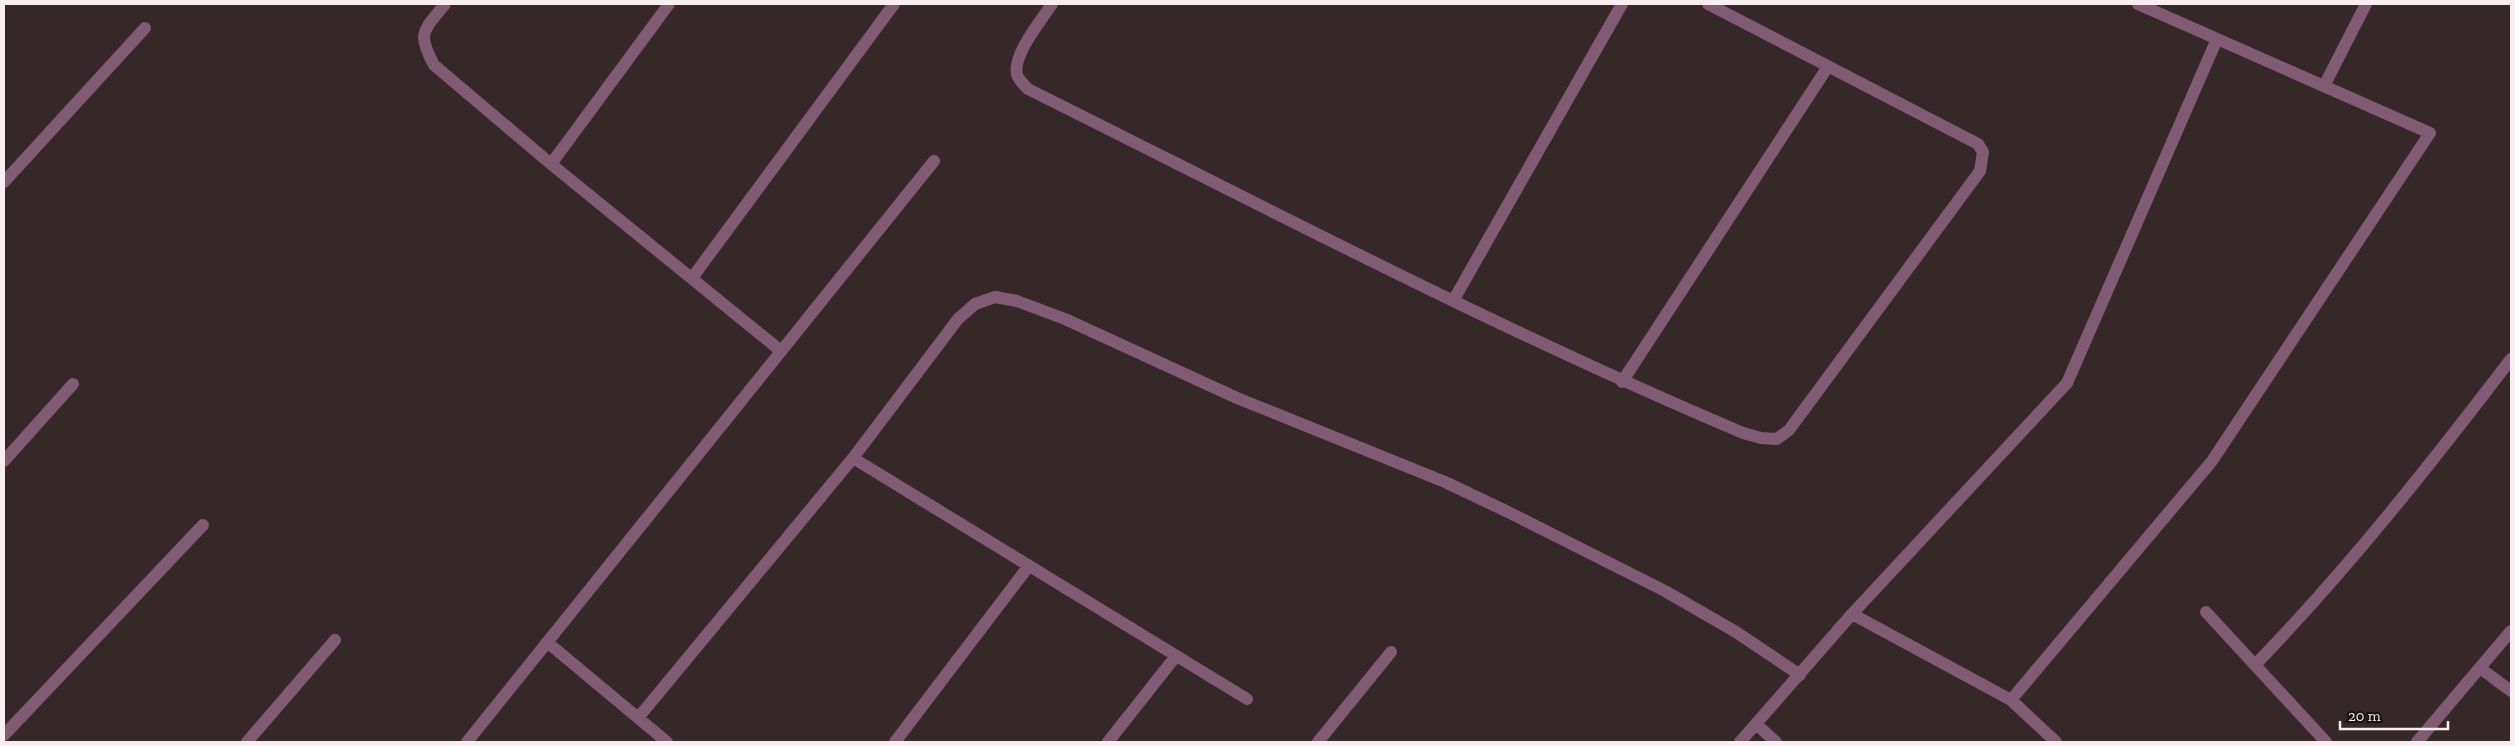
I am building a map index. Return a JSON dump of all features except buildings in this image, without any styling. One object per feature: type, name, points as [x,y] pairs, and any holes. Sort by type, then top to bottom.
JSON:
[{"type":"street","points":[[445,4],[426,29],[423,45],[434,65],[551,164],[781,350]]},
{"type":"street","points":[[551,164],[669,4]]},
{"type":"street","points":[[692,278],[894,4]]},
{"type":"street","points":[[1052,4],[1022,49],[1017,63],[1017,76],[1028,90],[1453,301],[1622,382],[1743,433],[1777,440],[1790,430],[1980,171],[1983,152],[1978,144],[1827,68],[1708,4]]},
{"type":"street","points":[[1453,301],[1622,4]]},
{"type":"street","points":[[2011,700],[2212,462],[2430,133],[2138,4]]},
{"type":"street","points":[[2324,86],[2366,4]]},
{"type":"street","points":[[4,182],[145,28]]},
{"type":"street","points":[[1740,742],[1852,614],[2067,383],[2217,40]]},
{"type":"street","points":[[1622,382],[1827,68]]},
{"type":"street","points":[[466,742],[934,161]]},
{"type":"street","points":[[638,718],[853,458],[958,319],[975,304],[995,297],[1017,301],[1065,319],[1237,398],[1445,482],[1665,591],[1736,632],[1800,675]]},
{"type":"street","points":[[2255,664],[2314,603],[2406,496],[2511,359]]},
{"type":"street","points":[[4,461],[73,384]]},
{"type":"street","points":[[853,458],[1028,567],[1247,699]]},
{"type":"street","points":[[4,735],[203,526]]},
{"type":"street","points":[[895,742],[1028,567]]},
{"type":"street","points":[[2206,612],[2326,742]]},
{"type":"street","points":[[1852,614],[2011,700],[2056,742]]},
{"type":"street","points":[[2417,742],[2511,632]]},
{"type":"street","points":[[247,742],[334,640]]},
{"type":"street","points":[[547,642],[668,742]]},
{"type":"street","points":[[1318,742],[1391,652]]},
{"type":"street","points":[[1108,742],[1176,656]]},
{"type":"street","points":[[2480,668],[2511,691]]},
{"type":"street","points":[[1756,724],[1776,742]]}]
